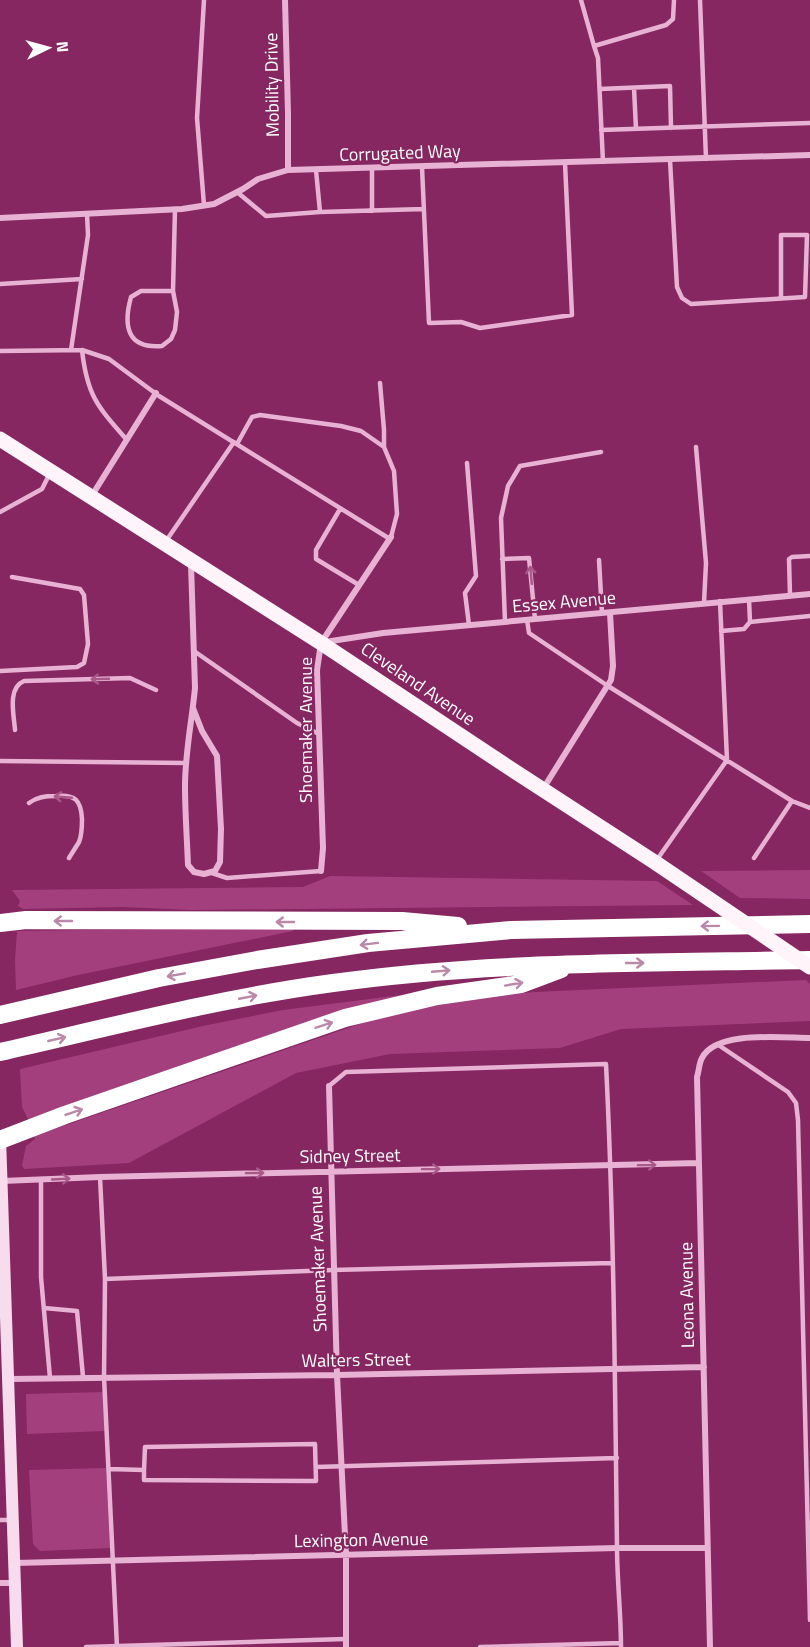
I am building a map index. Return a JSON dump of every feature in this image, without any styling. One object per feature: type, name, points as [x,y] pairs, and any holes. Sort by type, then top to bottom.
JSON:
[{"type":"highway","points":[[0,923],[26,920],[402,921],[511,930]]},
{"type":"highway","points":[[0,1015],[159,978],[257,960],[368,944],[511,930],[810,924]]},
{"type":"highway","points":[[0,1052],[248,997],[333,983],[504,966],[810,960]]},
{"type":"highway","points":[[0,1139],[345,1018],[437,996],[521,984],[576,963]]},
{"type":"main road","name":"Cleveland Avenue","points":[[0,439],[321,643],[656,862],[810,967]]},
{"type":"main road","points":[[0,1139],[8,1379],[4,1411],[13,1520],[17,1647]]},
{"type":"street","name":"Mobility Drive","points":[[285,0],[288,170]]},
{"type":"street","name":"Corrugated Way","points":[[0,219],[175,209],[214,204],[258,179],[288,170],[810,156]]},
{"type":"street","points":[[90,497],[156,393]]},
{"type":"street","name":"Shoemaker Avenue","points":[[321,871],[323,848],[318,670],[321,643],[390,538]]},
{"type":"street","points":[[191,560],[195,688],[185,784],[188,865],[194,872],[209,872],[215,871],[220,862],[219,773],[217,756],[202,731],[193,708]]},
{"type":"street","name":"Essex Avenue","points":[[321,643],[383,633],[810,594]]},
{"type":"street","points":[[543,789],[611,680],[613,666],[606,613]]},
{"type":"street","points":[[717,1044],[735,1038],[810,1038]]},
{"type":"street","name":"Leona Avenue","points":[[710,1647],[697,1077],[702,1057],[717,1044]]},
{"type":"street","name":"Shoemaker Avenue","points":[[329,1086],[333,1270],[346,1556],[346,1647]]},
{"type":"street","name":"Sidney Street","points":[[2,1181],[699,1163]]},
{"type":"street","name":"Walters Street","points":[[8,1379],[704,1367]]},
{"type":"street","name":"Lexington Avenue","points":[[15,1563],[617,1548],[707,1548]]},
{"type":"street","points":[[0,1583],[15,1583]]},
{"type":"lane","points":[[204,0],[197,118],[204,205]]},
{"type":"lane","points":[[581,0],[598,58],[603,162]]},
{"type":"lane","points":[[594,46],[666,25],[674,19],[674,0]]},
{"type":"lane","points":[[700,0],[706,159]]},
{"type":"lane","points":[[600,89],[670,86],[671,128]]},
{"type":"lane","points":[[634,88],[636,129]]},
{"type":"lane","points":[[602,130],[810,123]]},
{"type":"lane","points":[[670,160],[677,287],[682,298],[691,304],[805,297],[807,235],[781,235],[781,298]]},
{"type":"lane","points":[[422,167],[429,323],[461,322],[480,328],[572,315],[565,163]]},
{"type":"lane","points":[[372,169],[372,211]]},
{"type":"lane","points":[[316,170],[320,212]]},
{"type":"lane","points":[[237,192],[266,216],[424,209]]},
{"type":"lane","points":[[174,291],[141,291],[131,297],[126,323],[131,336],[142,345],[162,346],[171,339],[175,330],[177,312],[174,291],[175,209]]},
{"type":"lane","points":[[71,350],[88,236],[87,214]]},
{"type":"lane","points":[[0,284],[82,279]]},
{"type":"lane","points":[[82,350],[85,378],[99,409],[126,439]]},
{"type":"lane","points":[[0,351],[82,350],[109,359],[156,393],[390,538],[397,514],[394,471],[384,447],[380,383]]},
{"type":"lane","points":[[165,544],[252,417],[260,415],[341,426],[361,431],[384,447]]},
{"type":"lane","points":[[696,447],[706,563],[704,603]]},
{"type":"lane","points":[[506,622],[501,518],[508,486],[520,465],[601,452]]},
{"type":"lane","points":[[467,463],[476,576],[465,593],[469,625]]},
{"type":"lane","points":[[0,512],[42,489],[50,469]]},
{"type":"lane","points":[[340,509],[316,550],[316,559],[359,585]]},
{"type":"lane","points":[[790,595],[789,559],[810,556]]},
{"type":"lane","points":[[502,559],[529,558],[535,619]]},
{"type":"lane","points":[[599,560],[606,613]]},
{"type":"lane","points":[[0,671],[76,667],[84,663],[88,644],[84,595],[80,589],[12,577]]},
{"type":"lane","points":[[721,631],[744,630],[750,622],[749,599]]},
{"type":"lane","points":[[656,862],[727,760],[720,602]]},
{"type":"lane","points":[[750,622],[810,616]]},
{"type":"lane","points":[[527,620],[529,633],[608,686],[792,801],[810,808]]},
{"type":"lane","points":[[194,651],[297,723],[319,734]]},
{"type":"lane","points":[[15,730],[14,690],[17,684],[24,681],[130,678],[156,690]]},
{"type":"lane","points":[[0,761],[187,763]]},
{"type":"lane","points":[[29,803],[38,797],[59,795],[73,797],[80,802],[82,828],[80,841],[69,858]]},
{"type":"lane","points":[[754,858],[792,801]]},
{"type":"lane","points":[[209,872],[226,878],[321,871]]},
{"type":"lane","points":[[717,1044],[788,1092],[796,1103],[810,1620]]},
{"type":"lane","points":[[329,1086],[346,1072],[606,1064],[611,1166],[617,1548],[621,1645],[480,1647]]},
{"type":"lane","points":[[100,1177],[105,1279],[104,1377],[117,1646]]},
{"type":"lane","points":[[41,1179],[40,1268],[50,1378]]},
{"type":"lane","points":[[105,1279],[333,1270],[612,1263]]},
{"type":"lane","points":[[44,1308],[78,1311],[83,1377]]},
{"type":"lane","points":[[315,1444],[316,1481],[144,1480],[144,1470],[145,1447],[315,1444]]},
{"type":"lane","points":[[316,1467],[617,1458]]},
{"type":"lane","points":[[109,1469],[144,1470]]},
{"type":"lane","points":[[0,1520],[13,1520]]},
{"type":"lane","points":[[86,1647],[345,1639]]},
{"type":"shaded area","points":[[810,870],[810,899],[740,898],[701,871]]},
{"type":"shaded area","points":[[330,876],[657,881],[693,905],[192,910],[123,907],[23,909],[18,906],[20,901],[12,890],[303,887]]},
{"type":"shaded area","points":[[292,927],[293,931],[16,990],[17,931]]},
{"type":"shaded area","points":[[806,980],[810,984],[810,1021],[621,1029],[560,1048],[390,1054],[296,1073],[129,1163],[24,1169],[22,1165],[26,1146],[35,1139],[34,1136],[380,1017],[473,997],[535,992]]},
{"type":"shaded area","points":[[409,994],[29,1121],[22,1107],[20,1069],[203,1026],[283,1010]]},
{"type":"shaded area","points":[[104,1392],[105,1431],[27,1434],[26,1394]]},
{"type":"shaded area","points":[[106,1468],[110,1548],[40,1551],[33,1544],[29,1470]]}]
